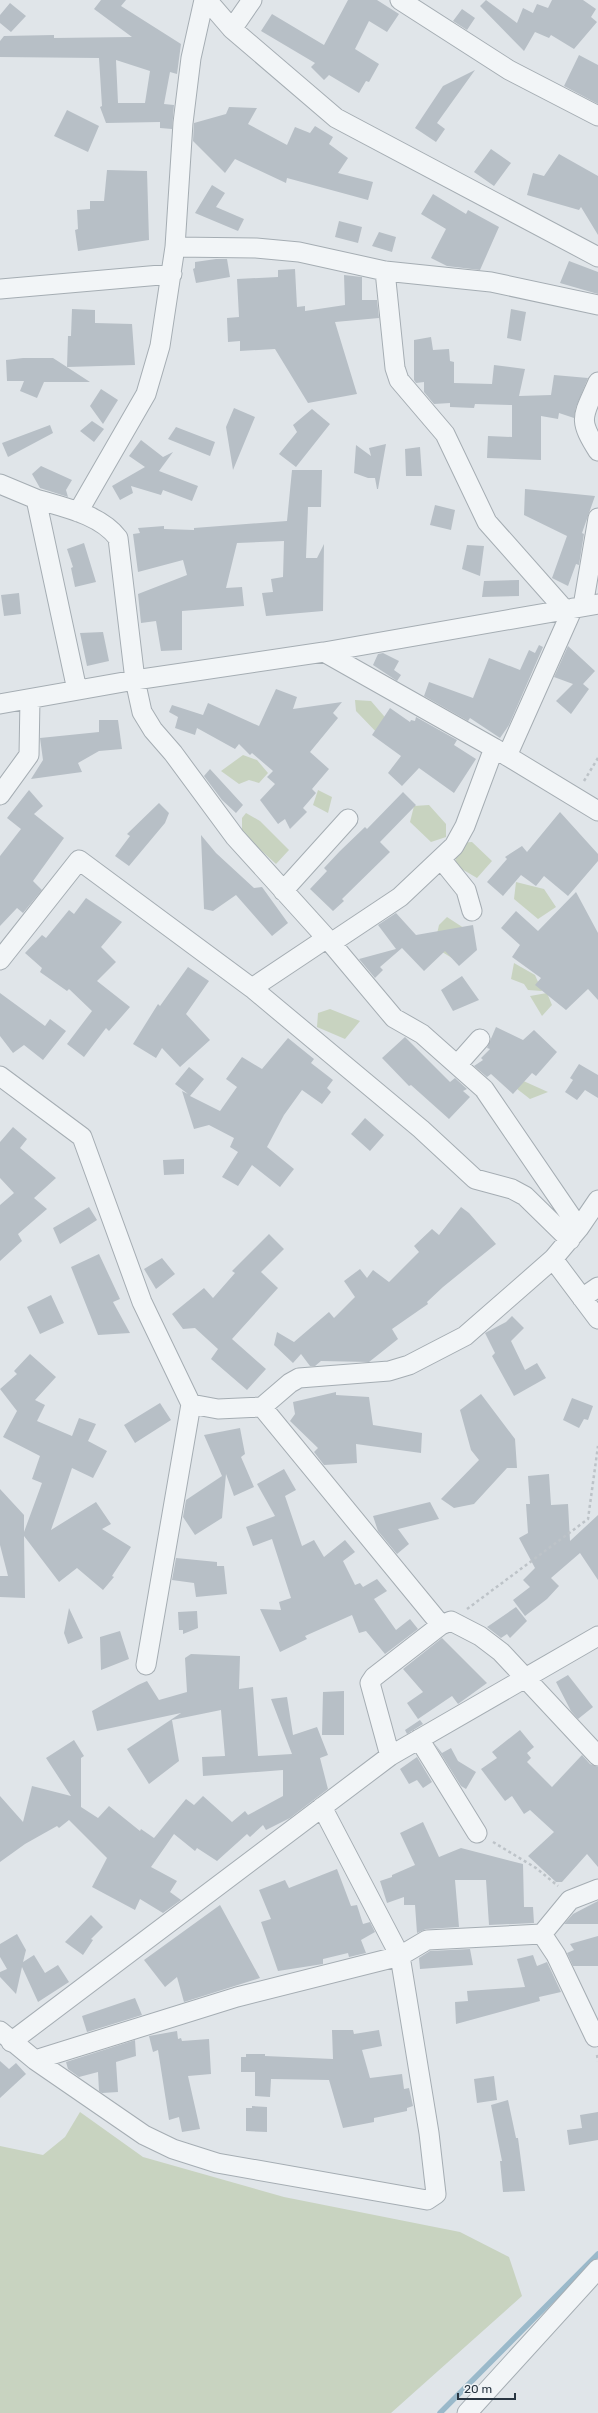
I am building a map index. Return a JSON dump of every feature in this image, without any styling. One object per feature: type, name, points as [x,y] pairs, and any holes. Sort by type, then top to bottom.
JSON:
[{"type":"street","points":[[78,512],[146,394],[160,346],[175,247],[183,123],[192,58],[204,0]]},
{"type":"street","points":[[207,0],[232,29],[336,118],[598,257]]},
{"type":"street","points":[[232,29],[252,0]]},
{"type":"street","points":[[400,0],[509,70],[598,116]]},
{"type":"street","points":[[175,247],[256,248],[299,252],[386,270],[491,282],[598,305]]},
{"type":"street","points":[[386,270],[395,368],[399,380],[445,434],[488,522],[580,607]]},
{"type":"street","points":[[0,289],[172,274]]},
{"type":"street","points":[[598,382],[584,414],[583,422],[598,451]]},
{"type":"street","points":[[0,484],[36,499],[78,512],[104,525],[118,538],[135,680],[142,712],[153,730],[173,753],[234,837],[329,941],[394,1018],[422,1034],[484,1089],[574,1234]]},
{"type":"street","points":[[36,499],[77,690]]},
{"type":"street","points":[[252,988],[400,897],[454,846],[466,826],[501,752],[580,607],[598,518]]},
{"type":"street","points":[[0,704],[135,680],[324,652],[580,607]]},
{"type":"street","points":[[324,652],[501,752],[598,811]]},
{"type":"street","points":[[0,795],[29,755],[30,699]]},
{"type":"street","points":[[283,890],[348,819]]},
{"type":"street","points":[[441,859],[466,890],[472,911]]},
{"type":"street","points":[[0,960],[79,860],[252,988],[421,1129],[475,1179],[512,1189],[525,1196],[574,1234]]},
{"type":"street","points":[[457,1065],[480,1039]]},
{"type":"street","points":[[0,1076],[82,1137],[142,1302],[191,1404],[146,1665]]},
{"type":"street","points":[[191,1404],[218,1409],[262,1408],[290,1383],[299,1378],[389,1371],[409,1365],[465,1336],[553,1259],[574,1234],[598,1200]]},
{"type":"street","points":[[553,1259],[598,1318]]},
{"type":"street","points":[[582,1298],[598,1287]]},
{"type":"street","points":[[262,1408],[446,1623],[490,1644],[526,1678],[598,1756]]},
{"type":"street","points":[[390,1756],[370,1682],[374,1677],[446,1623]]},
{"type":"street","points":[[322,1807],[400,1956],[429,2133],[436,2194],[432,2198],[426,2200],[232,2165],[190,2155],[144,2135],[36,2060],[6,2036],[390,1756],[598,1636]]},
{"type":"street","points":[[419,1739],[477,1833]]},
{"type":"street","points":[[36,2060],[237,1997],[400,1956],[427,1940],[542,1934],[570,1900],[598,1889]]},
{"type":"street","points":[[542,1934],[556,1955],[595,2037]]},
{"type":"street","points":[[467,2413],[598,2269]]},
{"type":"path","points":[[575,797],[598,758]]},
{"type":"path","points":[[446,1623],[588,1519],[598,1446]]},
{"type":"path","points":[[477,1833],[536,1868],[560,1888],[570,1900]]},
{"type":"green space","points":[[355,700],[371,701],[390,723],[381,737],[356,711]]},
{"type":"green space","points":[[243,755],[257,760],[268,773],[259,783],[249,780],[239,784],[221,771]]},
{"type":"green space","points":[[318,790],[332,797],[328,813],[313,805]]},
{"type":"green space","points":[[429,805],[446,824],[446,837],[431,842],[410,822],[414,806]]},
{"type":"green space","points":[[246,813],[260,821],[289,850],[276,864],[242,833],[242,818]]},
{"type":"green space","points":[[472,842],[492,861],[477,878],[455,865],[458,843]]},
{"type":"green space","points":[[516,882],[544,889],[556,907],[538,919],[514,899]]},
{"type":"green space","points":[[447,917],[473,934],[452,958],[434,947],[439,925]]},
{"type":"green space","points":[[514,963],[535,975],[542,991],[528,990],[524,984],[511,979]]},
{"type":"green space","points":[[547,993],[552,1005],[542,1016],[530,996]]},
{"type":"green space","points":[[330,1009],[360,1021],[345,1039],[317,1027],[318,1013]]},
{"type":"green space","points":[[519,1079],[548,1092],[530,1099],[512,1085]]},
{"type":"green space","points":[[80,2112],[143,2157],[284,2197],[460,2232],[509,2257],[522,2296],[391,2413],[0,2413],[0,2146],[43,2155],[65,2137]]},
{"type":"building","points":[[101,0],[126,0],[121,6],[181,44],[177,74],[170,72],[164,104],[174,105],[172,129],[160,128],[160,122],[106,123],[100,107],[102,106],[99,58],[0,57],[0,41],[4,36],[54,35],[54,38],[132,37],[94,9]],"holes":[[[116,60],[150,71],[145,103],[118,103]]]},
{"type":"building","points":[[348,0],[377,0],[399,14],[387,32],[369,21],[355,49],[379,64],[369,82],[366,81],[359,93],[329,75],[324,80],[311,67],[315,63],[261,31],[272,14],[324,45]]},
{"type":"building","points":[[486,0],[517,23],[523,8],[533,13],[537,4],[548,8],[552,0],[583,0],[596,9],[591,17],[597,22],[574,49],[551,35],[549,38],[535,32],[524,51],[480,6]]},
{"type":"building","points":[[10,3],[26,16],[11,32],[0,23],[0,15]]},
{"type":"building","points":[[462,9],[475,18],[467,30],[453,21]]},
{"type":"building","points":[[579,55],[598,65],[598,104],[564,86]]},
{"type":"building","points":[[475,70],[437,123],[445,129],[436,142],[415,128],[443,86]]},
{"type":"building","points":[[229,107],[257,108],[248,124],[287,145],[295,127],[310,133],[315,126],[333,137],[329,144],[348,158],[338,173],[373,182],[368,200],[287,178],[286,183],[235,159],[225,173],[193,141],[194,123],[226,114]]},
{"type":"building","points":[[67,110],[99,126],[88,152],[54,136]]},
{"type":"building","points":[[491,149],[511,163],[494,186],[474,172]]},
{"type":"building","points":[[559,154],[598,176],[598,235],[581,207],[579,210],[527,195],[533,173],[544,176]]},
{"type":"building","points":[[107,170],[147,171],[149,240],[78,251],[75,230],[78,229],[77,210],[90,209],[90,201],[104,201]]},
{"type":"building","points":[[212,185],[225,193],[216,207],[244,219],[238,231],[195,213]]},
{"type":"building","points":[[433,194],[466,214],[468,210],[499,227],[480,270],[447,266],[431,258],[446,229],[421,214]]},
{"type":"building","points":[[339,221],[362,227],[358,243],[335,237]]},
{"type":"building","points":[[379,232],[396,237],[392,252],[372,246]]},
{"type":"building","points":[[227,259],[230,277],[196,283],[193,269],[195,268],[195,262]]},
{"type":"building","points":[[569,261],[598,272],[598,294],[560,283]]},
{"type":"building","points":[[295,269],[297,307],[305,306],[305,311],[345,305],[344,275],[362,277],[362,300],[377,300],[379,318],[335,322],[357,394],[308,403],[275,349],[240,351],[240,341],[228,342],[227,318],[239,317],[237,279],[278,277],[278,270]]},
{"type":"building","points":[[72,309],[95,310],[95,323],[132,324],[135,365],[67,367],[68,336],[71,336]]},
{"type":"building","points":[[511,309],[526,312],[521,341],[507,338]]},
{"type":"building","points":[[431,337],[433,350],[449,349],[450,361],[454,362],[454,383],[492,384],[494,365],[525,369],[519,396],[551,395],[554,375],[588,378],[576,407],[574,418],[559,413],[558,419],[541,416],[541,460],[487,458],[488,436],[512,437],[512,405],[475,404],[474,408],[450,407],[450,403],[434,404],[424,392],[424,382],[416,383],[414,380],[414,340]]},
{"type":"building","points":[[23,358],[53,358],[90,382],[44,382],[37,398],[20,391],[24,381],[7,381],[6,360]]},
{"type":"building","points":[[101,389],[118,400],[103,424],[90,406]]},
{"type":"building","points":[[234,408],[255,417],[233,470],[226,427]]},
{"type":"building","points":[[312,409],[330,424],[296,467],[279,454],[297,432],[293,425]]},
{"type":"building","points":[[92,421],[104,429],[94,442],[80,431]]},
{"type":"building","points":[[50,425],[53,433],[8,457],[2,443]]},
{"type":"building","points":[[176,427],[215,442],[210,456],[168,439]]},
{"type":"building","points":[[141,440],[163,457],[173,452],[159,471],[198,486],[192,501],[163,490],[161,495],[131,486],[133,493],[120,500],[112,486],[145,467],[129,456]]},
{"type":"building","points":[[386,444],[377,489],[375,478],[368,478],[354,473],[356,445],[371,456],[369,448]]},
{"type":"building","points":[[420,447],[422,476],[406,476],[405,449]]},
{"type":"building","points":[[41,466],[72,480],[66,490],[68,497],[40,488],[32,474]]},
{"type":"building","points":[[292,470],[322,470],[321,507],[308,507],[306,558],[317,558],[324,544],[323,611],[266,616],[262,593],[273,592],[271,579],[283,577],[284,541],[237,543],[226,588],[242,587],[244,606],[182,611],[182,650],[161,651],[156,621],[141,623],[138,594],[187,575],[183,560],[138,572],[133,534],[140,533],[138,528],[164,526],[164,529],[194,530],[194,528],[287,521]]},
{"type":"building","points":[[525,489],[595,496],[582,533],[584,534],[579,565],[576,564],[568,586],[552,578],[567,536],[524,515]]},
{"type":"building","points":[[435,505],[455,510],[451,530],[430,525]]},
{"type":"building","points":[[84,543],[96,582],[75,587],[71,568],[73,567],[67,549]]},
{"type":"building","points":[[467,545],[484,546],[480,576],[462,569]]},
{"type":"building","points":[[519,580],[519,596],[482,597],[484,581]]},
{"type":"building","points":[[19,593],[21,614],[4,616],[1,595]]},
{"type":"building","points":[[103,632],[109,661],[87,666],[80,633]]},
{"type":"building","points":[[539,645],[543,647],[509,725],[500,738],[470,718],[468,721],[424,696],[429,682],[473,698],[489,658],[520,670],[529,650],[535,653]]},
{"type":"building","points":[[568,646],[595,671],[583,684],[589,689],[571,714],[556,701],[573,684],[554,677]]},
{"type":"building","points":[[383,653],[399,661],[394,670],[401,675],[397,681],[373,665],[378,654]]},
{"type":"building","points":[[276,689],[297,697],[293,709],[342,702],[333,713],[338,718],[310,752],[329,769],[312,789],[316,793],[303,808],[307,812],[290,829],[285,819],[278,824],[260,800],[275,784],[267,777],[273,771],[252,753],[250,755],[239,744],[235,749],[197,728],[195,735],[175,728],[178,717],[169,712],[172,705],[203,715],[208,703],[259,726]]},
{"type":"building","points":[[390,708],[410,722],[411,720],[415,721],[416,717],[457,740],[454,745],[476,759],[454,793],[419,768],[402,786],[388,773],[401,756],[372,735]]},
{"type":"building","points":[[99,720],[118,720],[122,749],[99,751],[78,763],[82,772],[31,779],[43,760],[40,738],[99,732]]},
{"type":"building","points":[[210,769],[243,805],[236,813],[222,800],[204,776]]},
{"type":"building","points":[[29,790],[43,806],[34,814],[64,838],[33,881],[42,890],[23,913],[17,908],[0,926],[0,856],[21,829],[7,818]]},
{"type":"building","points":[[403,792],[416,805],[380,842],[390,852],[342,899],[344,901],[333,911],[310,889],[327,871],[324,868],[340,851],[365,827],[367,829]]},
{"type":"building","points":[[159,803],[169,813],[165,823],[129,866],[115,856],[130,836],[127,834]]},
{"type":"building","points":[[560,812],[598,854],[598,861],[568,896],[544,876],[536,886],[521,875],[503,896],[487,882],[507,859],[505,857],[522,846],[527,852]]},
{"type":"building","points":[[201,835],[216,853],[254,888],[262,887],[288,923],[272,936],[236,895],[213,911],[204,909]]},
{"type":"building","points":[[576,892],[598,933],[598,1000],[588,989],[566,1010],[535,985],[541,978],[512,957],[520,945],[501,928],[516,911],[538,931]]},
{"type":"building","points":[[86,898],[122,922],[101,947],[116,962],[97,981],[130,1007],[109,1031],[106,1028],[84,1057],[67,1044],[92,1011],[69,989],[67,991],[40,972],[42,968],[25,953],[42,935],[46,938],[69,910],[74,914]]},
{"type":"building","points":[[396,913],[416,935],[473,925],[477,950],[459,966],[445,951],[424,971],[402,948],[380,967],[383,970],[375,978],[359,959],[396,949],[378,925]]},
{"type":"building","points":[[188,967],[209,981],[186,1014],[210,1040],[180,1067],[162,1048],[156,1058],[133,1044],[158,1004],[160,1006]]},
{"type":"building","points":[[462,976],[479,1000],[453,1011],[441,990]]},
{"type":"building","points":[[0,993],[45,1026],[50,1019],[66,1031],[43,1060],[24,1045],[13,1053],[0,1036]]},
{"type":"building","points":[[496,1027],[523,1040],[534,1030],[557,1052],[536,1076],[532,1073],[513,1094],[491,1074],[487,1077],[474,1066],[483,1060],[481,1058],[490,1049],[487,1048]]},
{"type":"building","points":[[405,1037],[450,1082],[455,1078],[467,1089],[463,1091],[470,1097],[449,1119],[411,1085],[409,1086],[382,1058]]},
{"type":"building","points":[[288,1038],[314,1059],[311,1063],[333,1080],[327,1088],[331,1092],[322,1104],[302,1090],[284,1115],[267,1147],[294,1169],[280,1187],[252,1165],[238,1186],[222,1177],[238,1152],[230,1147],[234,1138],[209,1125],[194,1129],[182,1091],[188,1094],[175,1084],[189,1067],[204,1079],[190,1096],[220,1111],[237,1087],[226,1079],[242,1057],[262,1069]]},
{"type":"building","points":[[579,1064],[598,1075],[598,1098],[585,1090],[577,1100],[565,1092],[573,1080],[570,1078]]},
{"type":"building","points":[[365,1118],[384,1135],[370,1151],[351,1134]]},
{"type":"building","points":[[13,1127],[27,1139],[20,1148],[56,1178],[34,1198],[47,1209],[18,1234],[22,1241],[0,1261],[0,1205],[14,1193],[0,1178],[0,1142]]},
{"type":"building","points":[[184,1159],[184,1174],[164,1175],[163,1160]]},
{"type":"building","points":[[89,1207],[97,1220],[60,1244],[53,1228]]},
{"type":"building","points":[[461,1207],[469,1213],[496,1244],[443,1287],[427,1302],[428,1304],[392,1329],[398,1339],[369,1362],[321,1361],[315,1366],[310,1366],[301,1354],[293,1363],[274,1345],[277,1332],[294,1342],[329,1312],[334,1318],[355,1297],[344,1281],[360,1269],[367,1278],[373,1270],[389,1282],[419,1252],[414,1246],[432,1229],[439,1235]]},
{"type":"building","points":[[269,1234],[284,1249],[261,1272],[278,1288],[232,1339],[266,1369],[247,1390],[211,1359],[218,1349],[195,1328],[183,1329],[172,1314],[204,1288],[213,1298],[235,1273],[232,1271]]},
{"type":"building","points":[[99,1254],[120,1299],[113,1302],[130,1333],[98,1335],[71,1267]]},
{"type":"building","points":[[162,1258],[175,1274],[156,1289],[144,1269]]},
{"type":"building","points":[[51,1295],[64,1323],[40,1334],[27,1307]]},
{"type":"building","points":[[512,1316],[524,1328],[511,1341],[525,1370],[537,1363],[546,1378],[514,1396],[492,1356],[495,1353],[485,1333],[506,1322]]},
{"type":"building","points":[[30,1354],[56,1377],[35,1400],[45,1405],[37,1421],[72,1436],[79,1418],[96,1424],[88,1441],[107,1451],[93,1478],[72,1468],[51,1530],[96,1502],[111,1524],[102,1529],[131,1547],[112,1576],[114,1577],[103,1590],[77,1568],[59,1582],[24,1536],[25,1598],[0,1597],[0,1576],[8,1576],[0,1545],[0,1489],[24,1515],[24,1532],[42,1483],[32,1479],[40,1456],[3,1437],[17,1411],[0,1389],[17,1374],[14,1371]]},
{"type":"building","points":[[336,1392],[336,1395],[369,1397],[373,1425],[422,1433],[421,1453],[356,1444],[357,1463],[324,1465],[314,1452],[318,1448],[290,1421],[295,1414],[293,1402]]},
{"type":"building","points":[[481,1394],[515,1439],[517,1468],[507,1468],[474,1504],[454,1508],[441,1499],[479,1460],[471,1450],[460,1410]]},
{"type":"building","points":[[572,1398],[593,1406],[588,1420],[584,1419],[579,1428],[563,1420]]},
{"type":"building","points":[[160,1403],[171,1420],[135,1443],[124,1425]]},
{"type":"building","points":[[240,1428],[245,1454],[241,1457],[254,1487],[234,1496],[226,1474],[222,1518],[195,1535],[183,1517],[186,1500],[222,1476],[204,1435]]},
{"type":"building","points":[[284,1469],[296,1490],[285,1496],[302,1546],[314,1540],[324,1557],[345,1540],[355,1552],[343,1561],[355,1585],[360,1583],[363,1587],[377,1579],[387,1591],[374,1599],[396,1630],[410,1619],[418,1629],[385,1654],[366,1631],[359,1633],[352,1615],[305,1636],[307,1639],[280,1652],[260,1609],[281,1610],[279,1602],[291,1598],[272,1539],[253,1546],[246,1527],[275,1516],[257,1484]]},
{"type":"building","points":[[549,1474],[551,1505],[568,1504],[570,1541],[598,1515],[598,1580],[580,1553],[551,1578],[559,1586],[547,1599],[525,1616],[513,1600],[530,1587],[523,1580],[535,1568],[519,1538],[528,1533],[526,1504],[530,1504],[528,1476]]},
{"type":"building","points":[[430,1502],[439,1519],[398,1529],[409,1544],[397,1554],[378,1531],[373,1516]]},
{"type":"building","points":[[176,1558],[217,1562],[217,1566],[224,1566],[227,1594],[196,1597],[194,1583],[172,1580]]},
{"type":"building","points":[[516,1607],[527,1621],[510,1638],[507,1634],[501,1638],[487,1627]]},
{"type":"building","points":[[69,1608],[83,1638],[68,1644],[64,1633]]},
{"type":"building","points":[[197,1611],[198,1628],[183,1634],[183,1630],[179,1630],[178,1612]]},
{"type":"building","points":[[120,1631],[129,1659],[101,1670],[100,1637]]},
{"type":"building","points":[[442,1638],[487,1683],[458,1704],[452,1696],[418,1719],[407,1703],[423,1692],[403,1669]]},
{"type":"building","points":[[191,1654],[240,1656],[239,1689],[253,1687],[258,1756],[292,1754],[271,1699],[287,1697],[293,1735],[317,1727],[328,1755],[320,1758],[328,1789],[290,1818],[266,1830],[263,1825],[250,1837],[247,1834],[217,1861],[197,1848],[195,1851],[174,1834],[151,1867],[177,1881],[170,1892],[181,1900],[163,1913],[140,1899],[135,1910],[92,1887],[107,1858],[69,1820],[59,1828],[57,1826],[25,1844],[0,1862],[0,1796],[23,1822],[32,1786],[71,1796],[46,1758],[74,1740],[84,1756],[81,1758],[81,1807],[98,1818],[109,1806],[140,1831],[141,1829],[154,1838],[186,1799],[194,1805],[203,1796],[232,1822],[245,1811],[248,1815],[283,1796],[283,1770],[203,1776],[202,1757],[225,1756],[221,1710],[172,1720],[179,1761],[149,1784],[127,1749],[181,1713],[97,1731],[92,1711],[147,1681],[159,1700],[187,1692],[185,1658]]},
{"type":"building","points":[[568,1675],[593,1707],[578,1719],[571,1711],[556,1682]]},
{"type":"building","points":[[344,1691],[344,1735],[322,1735],[323,1692]]},
{"type":"building","points":[[420,1720],[423,1724],[407,1734],[405,1730]]},
{"type":"building","points":[[520,1730],[534,1747],[527,1753],[531,1758],[527,1762],[552,1787],[582,1755],[590,1764],[598,1767],[598,1867],[587,1854],[562,1882],[556,1882],[528,1856],[554,1832],[530,1810],[524,1814],[512,1796],[505,1801],[481,1769],[497,1758],[492,1752]]},
{"type":"building","points":[[434,1743],[442,1753],[451,1748],[458,1761],[476,1772],[466,1789],[461,1786]]},
{"type":"building","points":[[417,1757],[432,1782],[423,1788],[417,1780],[409,1784],[400,1769]]},
{"type":"building","points":[[423,1822],[439,1857],[461,1848],[523,1864],[524,1907],[533,1907],[534,1923],[489,1925],[486,1880],[455,1880],[459,1927],[426,1929],[417,1933],[415,1905],[404,1905],[404,1897],[387,1903],[380,1881],[392,1877],[392,1875],[415,1865],[400,1833]]},
{"type":"building","points":[[337,1869],[351,1906],[357,1905],[363,1924],[370,1922],[375,1932],[361,1940],[366,1953],[349,1957],[348,1953],[323,1959],[323,1964],[278,1971],[261,1922],[271,1919],[259,1890],[285,1880],[289,1888]]},
{"type":"building","points":[[598,1901],[598,1924],[564,1924],[573,1914]]},
{"type":"building","points":[[220,1905],[260,1978],[184,2002],[177,1977],[165,1987],[144,1960]]},
{"type":"building","points":[[91,1915],[103,1927],[91,1939],[93,1940],[83,1955],[65,1942]]},
{"type":"building","points":[[17,1934],[26,1950],[23,1962],[34,1955],[45,1973],[58,1965],[69,1982],[38,2002],[22,1967],[16,1994],[0,1977],[0,1972],[7,1969],[0,1957],[0,1944]]},
{"type":"building","points":[[598,1936],[598,1966],[573,1966],[567,1953],[574,1950],[570,1944]]},
{"type":"building","points":[[470,1949],[473,1965],[420,1969],[419,1958],[430,1951]]},
{"type":"building","points":[[533,1955],[537,1966],[547,1962],[561,1992],[539,1997],[540,2001],[456,2024],[455,2002],[468,2001],[467,1991],[525,1987],[517,1959]]},
{"type":"building","points":[[135,1998],[142,2015],[87,2032],[82,2016]]},
{"type":"building","points":[[332,2030],[353,2030],[354,2034],[379,2030],[382,2046],[362,2050],[370,2078],[402,2074],[404,2089],[409,2088],[413,2106],[407,2108],[407,2111],[374,2118],[374,2122],[343,2128],[329,2080],[271,2079],[270,2097],[255,2096],[255,2072],[241,2072],[241,2057],[246,2057],[246,2054],[265,2054],[265,2056],[333,2059]]},
{"type":"building","points":[[177,2031],[178,2039],[181,2038],[182,2041],[209,2039],[211,2074],[188,2076],[200,2129],[182,2132],[179,2117],[169,2120],[158,2050],[153,2052],[149,2036]]},
{"type":"building","points":[[135,2040],[136,2056],[116,2062],[118,2092],[102,2093],[99,2091],[98,2072],[79,2077],[68,2069],[66,2062]]},
{"type":"building","points":[[0,2061],[9,2069],[16,2063],[26,2074],[0,2098]]},
{"type":"building","points":[[494,2076],[497,2100],[477,2103],[474,2079]]},
{"type":"building","points":[[508,2100],[516,2138],[518,2138],[525,2191],[503,2192],[500,2161],[502,2161],[491,2105]]},
{"type":"building","points":[[252,2106],[267,2107],[267,2132],[246,2131],[246,2108],[252,2108]]},
{"type":"building","points":[[598,2112],[598,2140],[569,2145],[567,2130],[582,2128],[580,2115]]},
{"type":"waterway","points":[[440,2413],[598,2254]]}]
